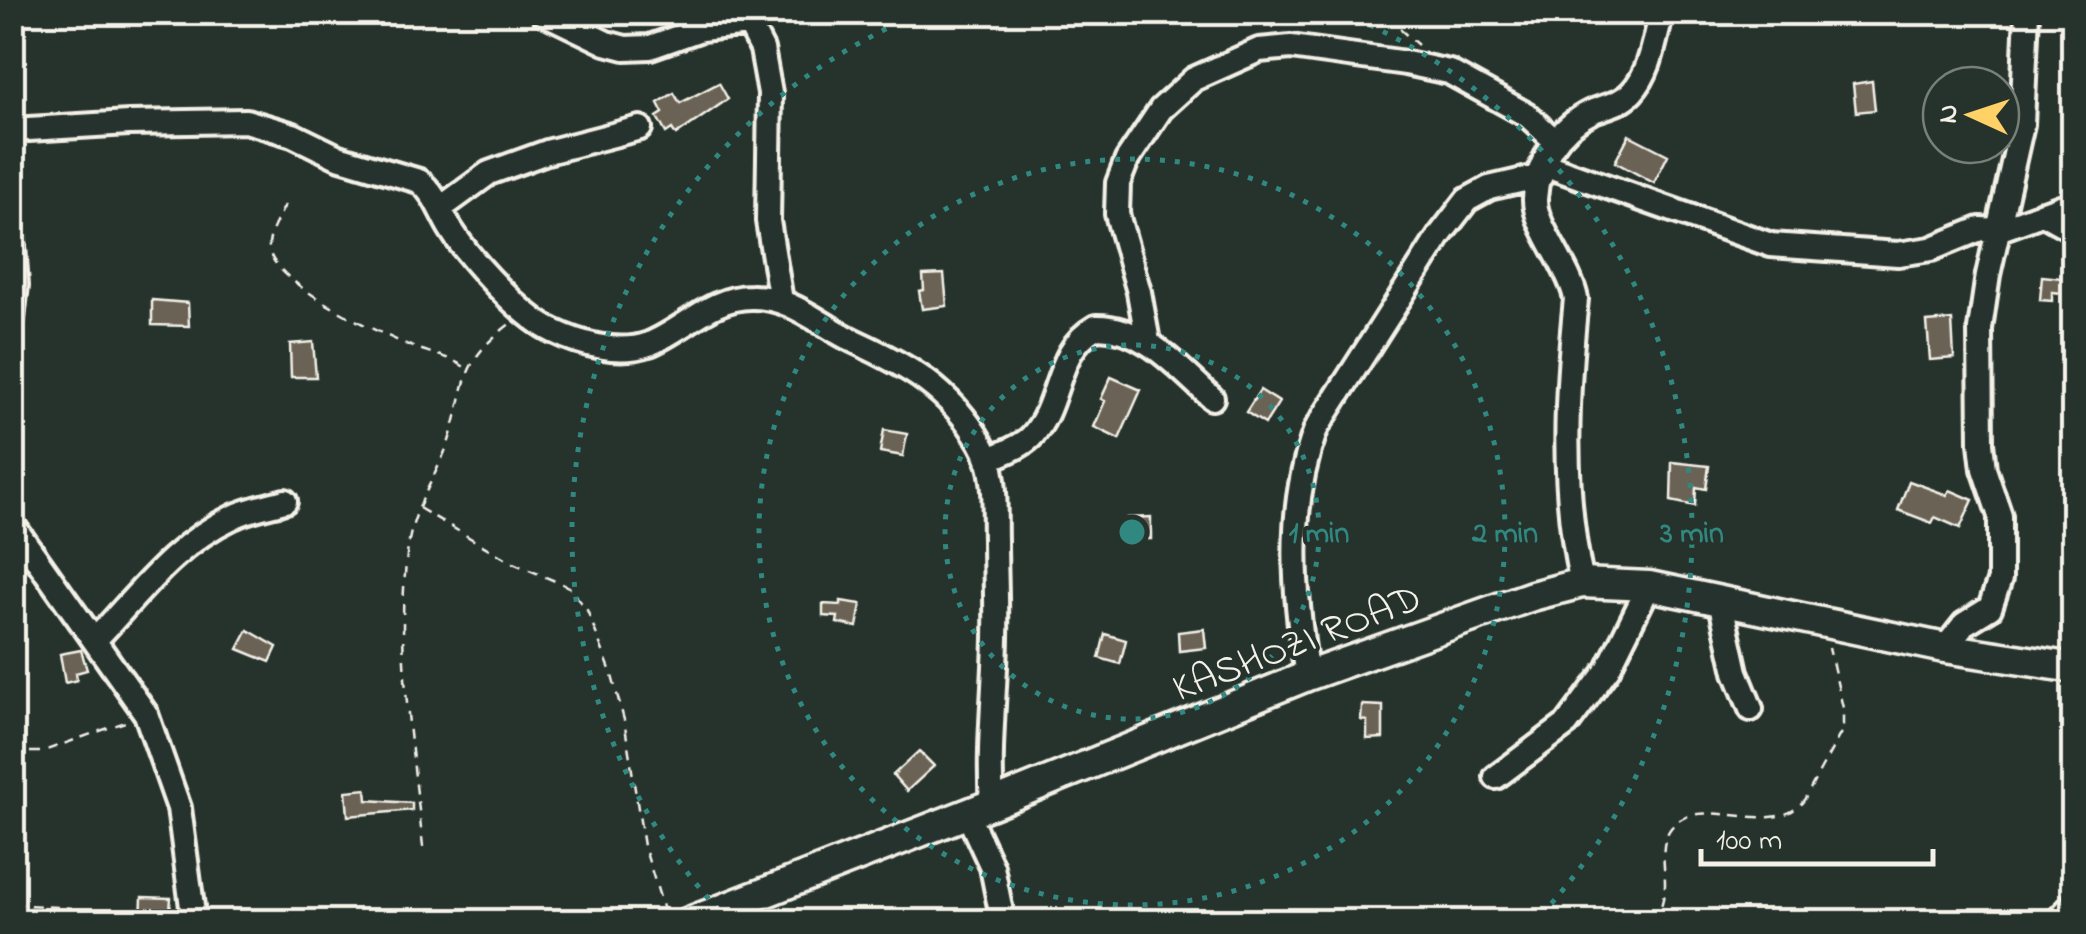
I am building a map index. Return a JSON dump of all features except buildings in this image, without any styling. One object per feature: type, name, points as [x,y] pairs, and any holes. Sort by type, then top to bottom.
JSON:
[{"type":"main road","name":"KASHOZI ROAD","points":[[689,922],[722,915],[1308,676],[1544,592],[1582,583],[1649,586],[1945,648],[2074,668]]},
{"type":"street","points":[[542,12],[625,48],[650,47],[746,18],[762,49],[770,93],[768,220],[781,301]]},
{"type":"street","points":[[1582,583],[1574,550],[1566,460],[1576,299],[1572,280],[1537,213],[1536,200],[1542,170],[1555,141],[1571,123],[1630,96],[1647,67],[1662,12]]},
{"type":"street","points":[[1945,648],[1964,624],[1990,608],[2000,579],[2002,530],[1984,469],[1978,376],[1980,329],[2022,124],[2028,12]]},
{"type":"street","points":[[1148,342],[1116,214],[1118,183],[1128,160],[1161,110],[1194,79],[1259,50],[1291,46],[1406,63],[1449,72],[1527,114],[1555,141]]},
{"type":"street","points":[[12,130],[246,121],[293,135],[338,157],[420,181],[430,190],[460,243],[524,313],[549,330],[577,341],[636,347],[649,344],[712,307],[751,297],[781,301],[923,376],[975,433],[988,460],[994,493],[996,639],[989,761],[980,808],[1003,922]]},
{"type":"street","points":[[441,208],[490,173],[547,152],[640,128]]},
{"type":"street","points":[[1308,676],[1293,566],[1304,459],[1316,429],[1440,235],[1468,200],[1489,188],[1542,170],[1771,245],[1898,254],[1931,249],[1980,229],[1998,230],[2074,202]]},
{"type":"street","points":[[2042,213],[2074,230]]},
{"type":"street","points":[[12,233],[16,284],[12,319]]},
{"type":"street","points":[[988,460],[1032,436],[1066,356],[1096,327],[1128,331],[1148,342],[1212,398]]},
{"type":"street","points":[[95,640],[163,566],[204,532],[237,514],[285,502]]},
{"type":"street","points":[[12,524],[146,714],[179,808],[194,922]]},
{"type":"street","points":[[1496,777],[1566,724],[1608,669],[1649,586]]},
{"type":"street","points":[[1720,600],[1736,672],[1752,708]]},
{"type":"street","points":[[2056,922],[2074,903]]},
{"type":"path","points":[[1391,12],[1402,30],[1421,48]]},
{"type":"path","points":[[285,205],[269,245],[281,270],[320,299],[406,344],[467,369]]},
{"type":"path","points":[[423,847],[404,655],[410,539],[449,440],[467,369],[494,336],[524,313]]},
{"type":"path","points":[[419,508],[513,563],[569,587],[587,610],[624,720],[644,846],[668,922]]},
{"type":"path","points":[[1656,922],[1665,886],[1664,847],[1671,828],[1689,817],[1704,814],[1780,817],[1804,800],[1836,744],[1844,720],[1830,658],[1828,622]]},
{"type":"path","points":[[12,752],[41,752],[146,714]]},
{"type":"path","points":[[12,904],[72,908]]}]
